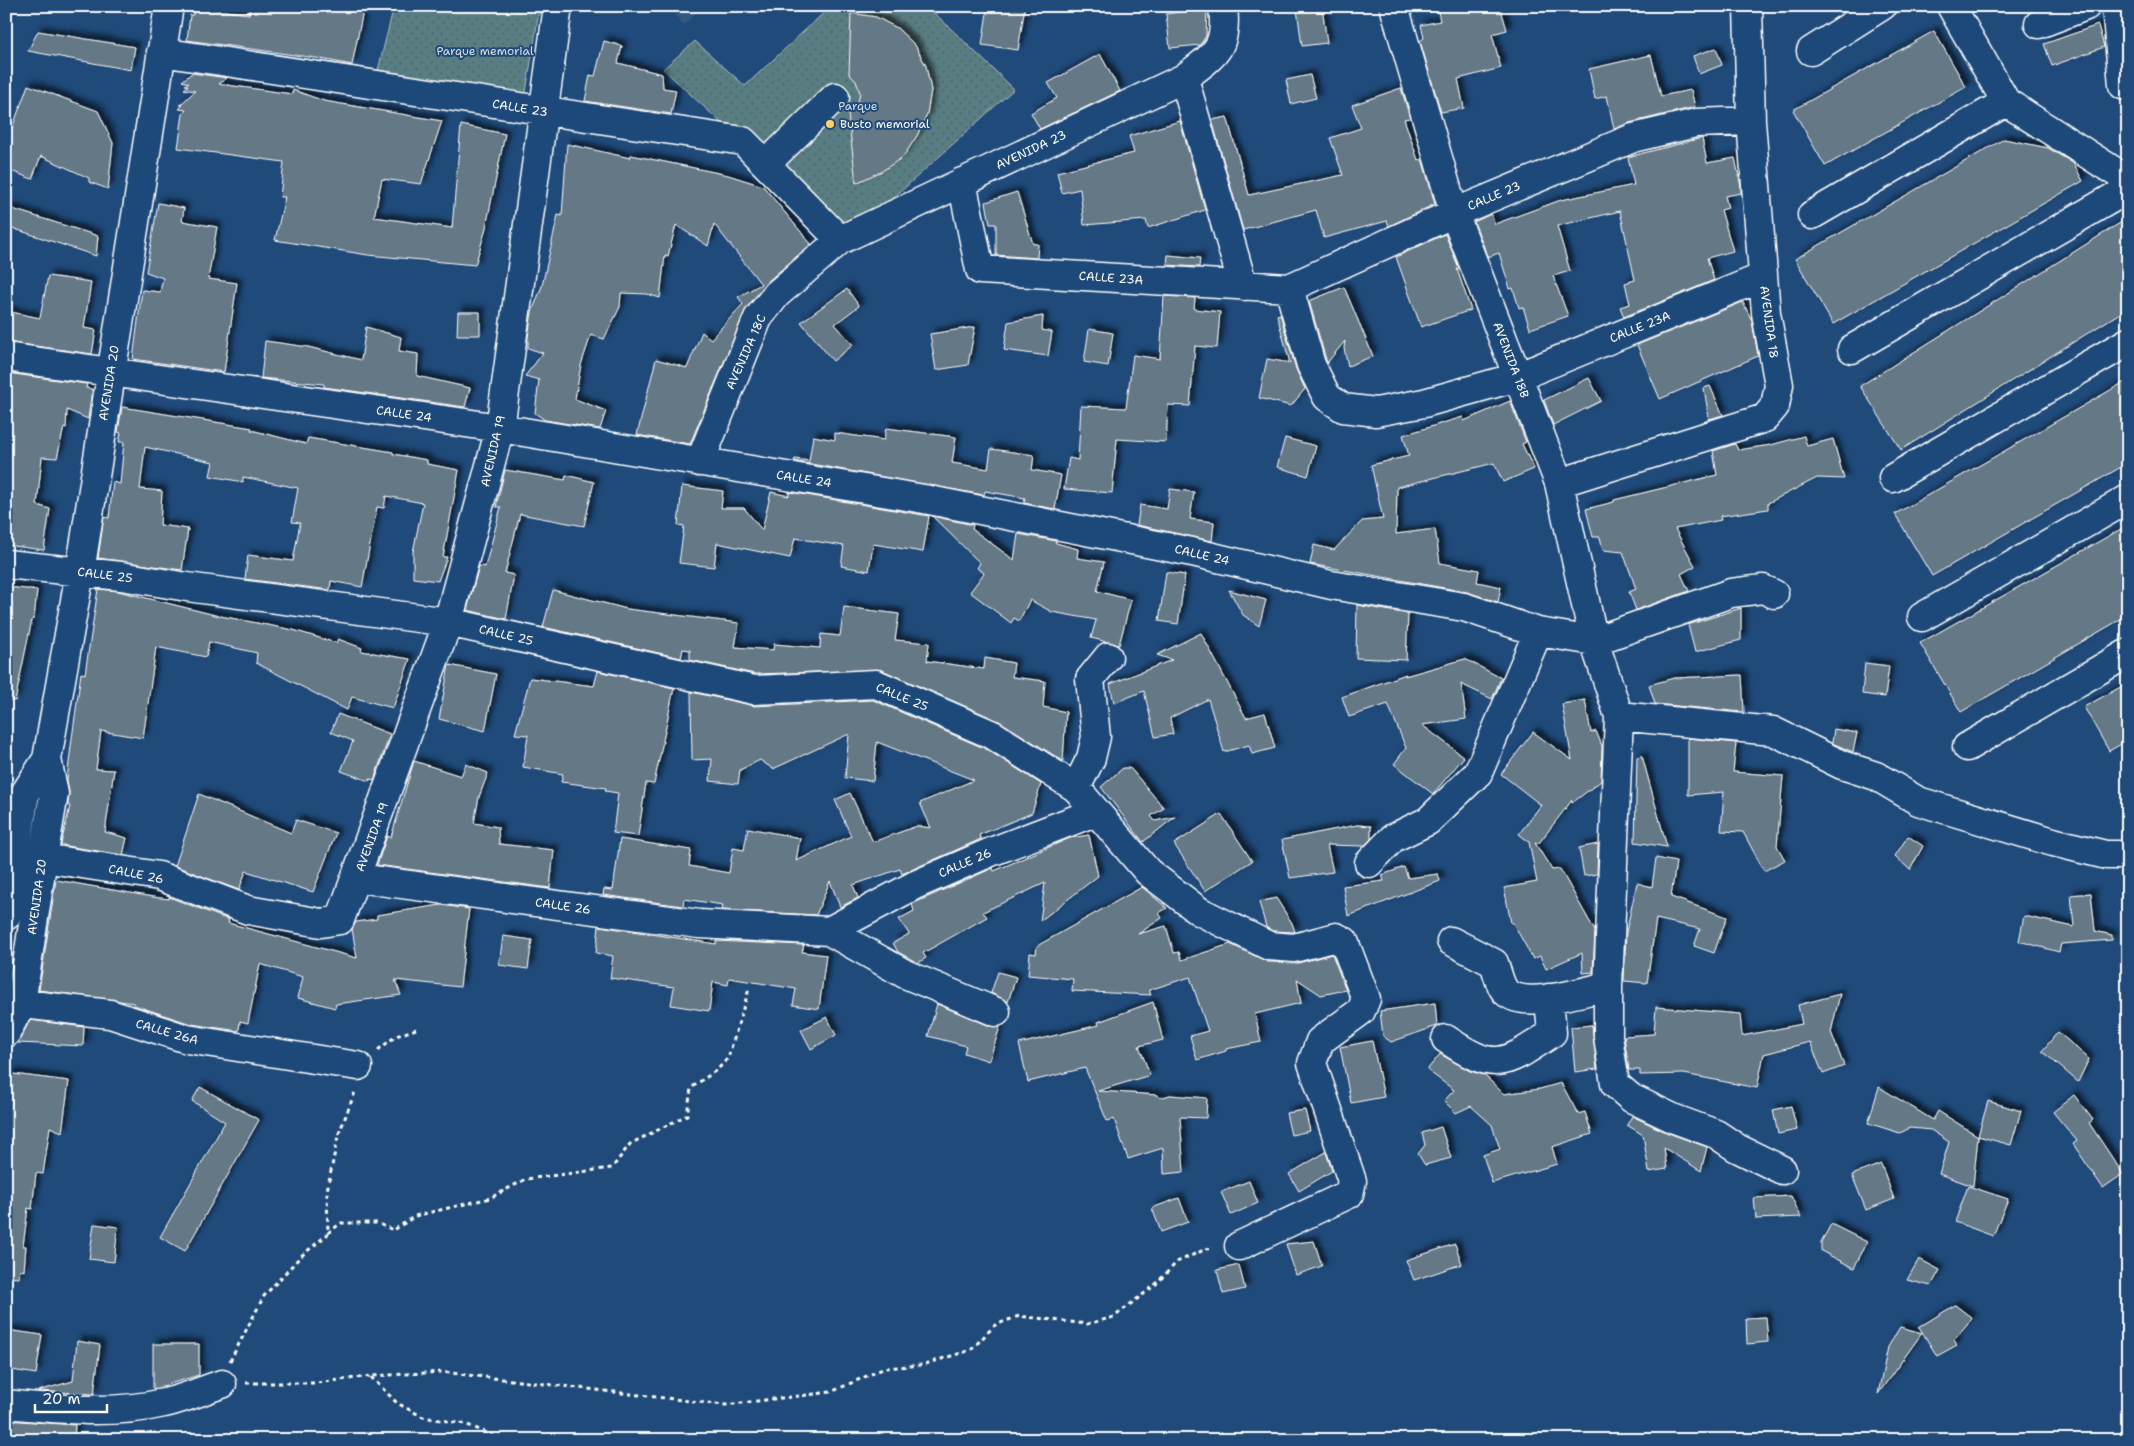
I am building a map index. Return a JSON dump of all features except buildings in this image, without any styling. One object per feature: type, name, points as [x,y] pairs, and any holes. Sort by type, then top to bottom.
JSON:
[{"type":"street","name":"AVENIDA 20","points":[[6,1033],[14,1003],[54,794],[47,759],[80,572],[169,6]]},
{"type":"street","name":"AVENIDA 19","points":[[357,878],[448,622],[500,428],[558,6]]},
{"type":"street","name":"AVENIDA 23","points":[[840,240],[1184,78],[1218,52],[1226,26],[1223,6]]},
{"type":"street","name":"AVENIDA 18B","points":[[1394,6],[1454,213],[1559,483],[1594,642],[1619,716]]},
{"type":"street","name":"AVENIDA 18","points":[[1559,483],[1765,418],[1775,406],[1779,385],[1766,313],[1763,277],[1751,121],[1748,6]]},
{"type":"street","points":[[1811,51],[1882,6]]},
{"type":"street","points":[[1951,6],[2006,102],[2128,180]]},
{"type":"street","points":[[2039,24],[2086,6]]},
{"type":"street","points":[[2116,6],[2122,85]]},
{"type":"street","name":"CALLE 23","points":[[161,52],[542,112],[743,141],[840,240]]},
{"type":"street","points":[[1184,78],[1243,286]]},
{"type":"street","points":[[767,164],[835,97]]},
{"type":"street","points":[[1812,215],[2006,102]]},
{"type":"street","name":"CALLE 23","points":[[1243,286],[1289,288],[1454,213],[1633,138],[1696,123],[1751,121]]},
{"type":"street","name":"CALLE 23A","points":[[962,182],[980,270],[1243,286]]},
{"type":"street","points":[[1852,349],[2128,189]]},
{"type":"street","name":"AVENIDA 18C","points":[[700,462],[758,318],[777,294],[840,240]]},
{"type":"street","name":"CALLE 23A","points":[[1517,377],[1763,277]]},
{"type":"street","points":[[1289,288],[1312,365],[1327,397],[1343,408],[1376,412],[1424,403],[1517,377]]},
{"type":"street","points":[[1893,478],[2128,342]]},
{"type":"street","name":"CALLE 24","points":[[6,357],[500,428],[924,499],[1192,552],[1331,585],[1464,607],[1538,632],[1594,642]]},
{"type":"street","points":[[1922,617],[2128,499]]},
{"type":"street","name":"CALLE 25","points":[[6,564],[80,572],[448,622],[754,690],[876,684],[994,736],[1076,788],[1148,872],[1199,911],[1268,946],[1294,948],[1336,937],[1344,941],[1366,999],[1361,1011],[1320,1041],[1312,1063],[1352,1181],[1349,1194],[1239,1246]]},
{"type":"street","points":[[1594,642],[1731,593],[1763,590],[1774,594]]},
{"type":"street","points":[[1369,863],[1393,838],[1428,821],[1478,773],[1538,632]]},
{"type":"street","points":[[1967,747],[2128,653]]},
{"type":"street","points":[[1076,788],[1091,758],[1096,737],[1090,679],[1108,657]]},
{"type":"street","points":[[1782,1170],[1736,1148],[1716,1134],[1675,1119],[1631,1098],[1615,1084],[1608,1036],[1608,986],[1619,716],[1773,731],[1842,764],[1876,776],[1918,801],[2053,842],[2106,855],[2128,855]]},
{"type":"street","name":"AVENIDA 20","points":[[6,916],[16,793],[47,759]]},
{"type":"street","points":[[16,793],[54,794]]},
{"type":"street","name":"CALLE 26","points":[[43,858],[159,876],[248,910],[321,923],[340,920],[357,878],[699,924],[829,931],[915,885],[991,852],[1095,812]]},
{"type":"street","points":[[829,931],[905,974],[996,1012]]},
{"type":"street","points":[[1451,941],[1494,963],[1504,990],[1516,999],[1549,998],[1608,986]]},
{"type":"street","points":[[1446,1039],[1472,1057],[1494,1063],[1521,1054],[1552,1034],[1549,998]]},
{"type":"street","name":"CALLE 26A","points":[[14,1003],[110,1014],[187,1039],[358,1066]]},
{"type":"street","points":[[6,1404],[41,1407],[126,1409],[164,1403],[222,1384]]},
{"type":"path","points":[[749,989],[728,1058],[718,1069],[691,1088],[687,1114],[630,1144],[612,1168],[526,1179],[490,1198],[415,1216],[394,1230],[376,1223],[341,1223],[300,1257],[264,1296],[228,1364],[222,1384],[318,1383],[370,1376],[442,1372],[725,1405],[831,1392],[886,1368],[922,1365],[971,1350],[995,1325],[1019,1316],[1087,1324],[1114,1317],[1155,1285],[1177,1262],[1206,1249],[1239,1246]]},
{"type":"path","points":[[328,1234],[327,1190],[338,1136],[354,1095],[358,1066],[396,1036],[419,1028]]},
{"type":"path","points":[[370,1376],[397,1403],[424,1417],[466,1424],[492,1435],[512,1440]]},
{"type":"shaded area","points":[[666,6],[703,6],[684,25]]},
{"type":"green space","name":"Parque memorial","points":[[394,6],[540,6],[524,104],[376,78]]},
{"type":"green space","name":"Parque","points":[[831,6],[927,6],[1014,89],[838,248],[742,142],[663,69],[695,41],[745,86]]},
{"type":"place","name":"Busto memorial","points":[[830,124]]}]
